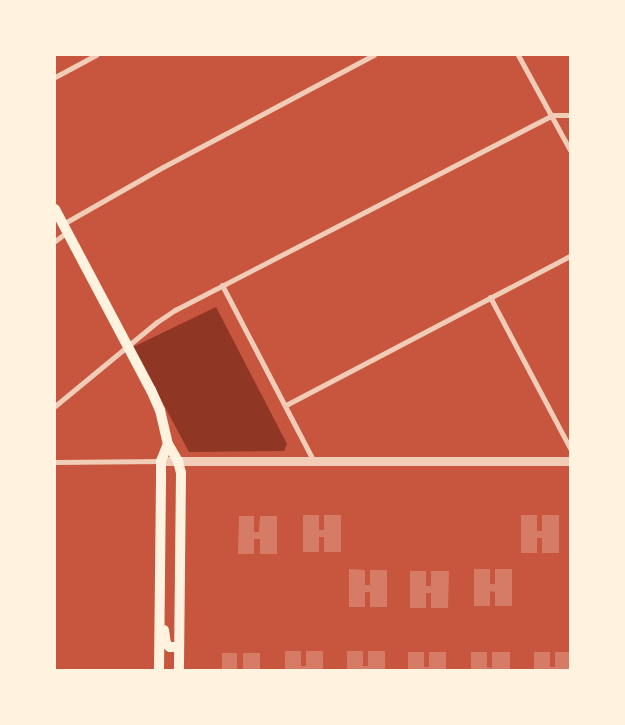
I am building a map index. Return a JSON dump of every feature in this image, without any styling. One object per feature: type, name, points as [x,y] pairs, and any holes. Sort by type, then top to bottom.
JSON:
[{"type":"main road","points":[[55,209],[129,346],[160,410],[168,444],[178,461],[181,473],[179,670]]},
{"type":"main road","points":[[159,670],[162,461],[168,444]]},
{"type":"main road","points":[[159,618],[163,624],[166,644],[170,647],[179,647]]},
{"type":"street","points":[[55,77],[96,55]]},
{"type":"street","points":[[55,241],[65,228],[156,171],[374,55]]},
{"type":"street","points":[[518,55],[570,150]]},
{"type":"street","points":[[55,406],[157,322],[222,285],[552,115],[570,115]]},
{"type":"street","points":[[286,405],[570,256]]},
{"type":"street","points":[[222,285],[314,460]]},
{"type":"street","points":[[490,297],[570,448]]},
{"type":"street","points":[[55,462],[314,460],[570,462]]},
{"type":"shaded area","points":[[216,307],[287,444],[284,451],[189,452],[133,347]]},
{"type":"building","points":[[303,515],[319,515],[319,530],[324,530],[324,515],[341,515],[341,552],[324,552],[324,537],[319,537],[319,552],[303,552]]},
{"type":"building","points":[[521,515],[537,515],[537,531],[542,531],[542,515],[559,515],[559,553],[542,553],[542,538],[537,538],[537,553],[521,553]]},
{"type":"building","points":[[239,516],[254,516],[254,532],[259,532],[260,516],[277,516],[277,554],[260,554],[260,539],[254,539],[254,554],[238,554]]},
{"type":"building","points":[[349,569],[365,570],[365,585],[370,585],[370,570],[387,570],[387,607],[370,607],[370,592],[365,592],[365,607],[349,607]]},
{"type":"building","points":[[474,569],[490,569],[490,584],[495,584],[495,569],[512,569],[512,606],[495,606],[495,592],[490,591],[490,606],[474,606]]},
{"type":"building","points":[[410,571],[426,571],[426,586],[431,586],[431,571],[449,571],[448,608],[431,608],[431,593],[426,593],[426,608],[410,608]]},
{"type":"building","points":[[285,651],[301,651],[301,666],[306,666],[306,651],[323,651],[323,670],[285,670]]},
{"type":"building","points":[[347,651],[363,651],[363,666],[368,666],[368,651],[385,651],[385,670],[347,670]]},
{"type":"building","points":[[408,652],[424,652],[424,667],[429,667],[429,652],[446,652],[446,670],[408,670]]},
{"type":"building","points":[[471,652],[487,652],[487,667],[492,668],[492,652],[510,652],[510,670],[471,670]]},
{"type":"building","points":[[534,652],[550,652],[550,667],[555,667],[555,652],[570,652],[570,670],[534,670]]},
{"type":"building","points":[[222,653],[237,653],[237,670],[222,670]]},
{"type":"building","points":[[243,653],[260,653],[260,670],[243,670]]}]
